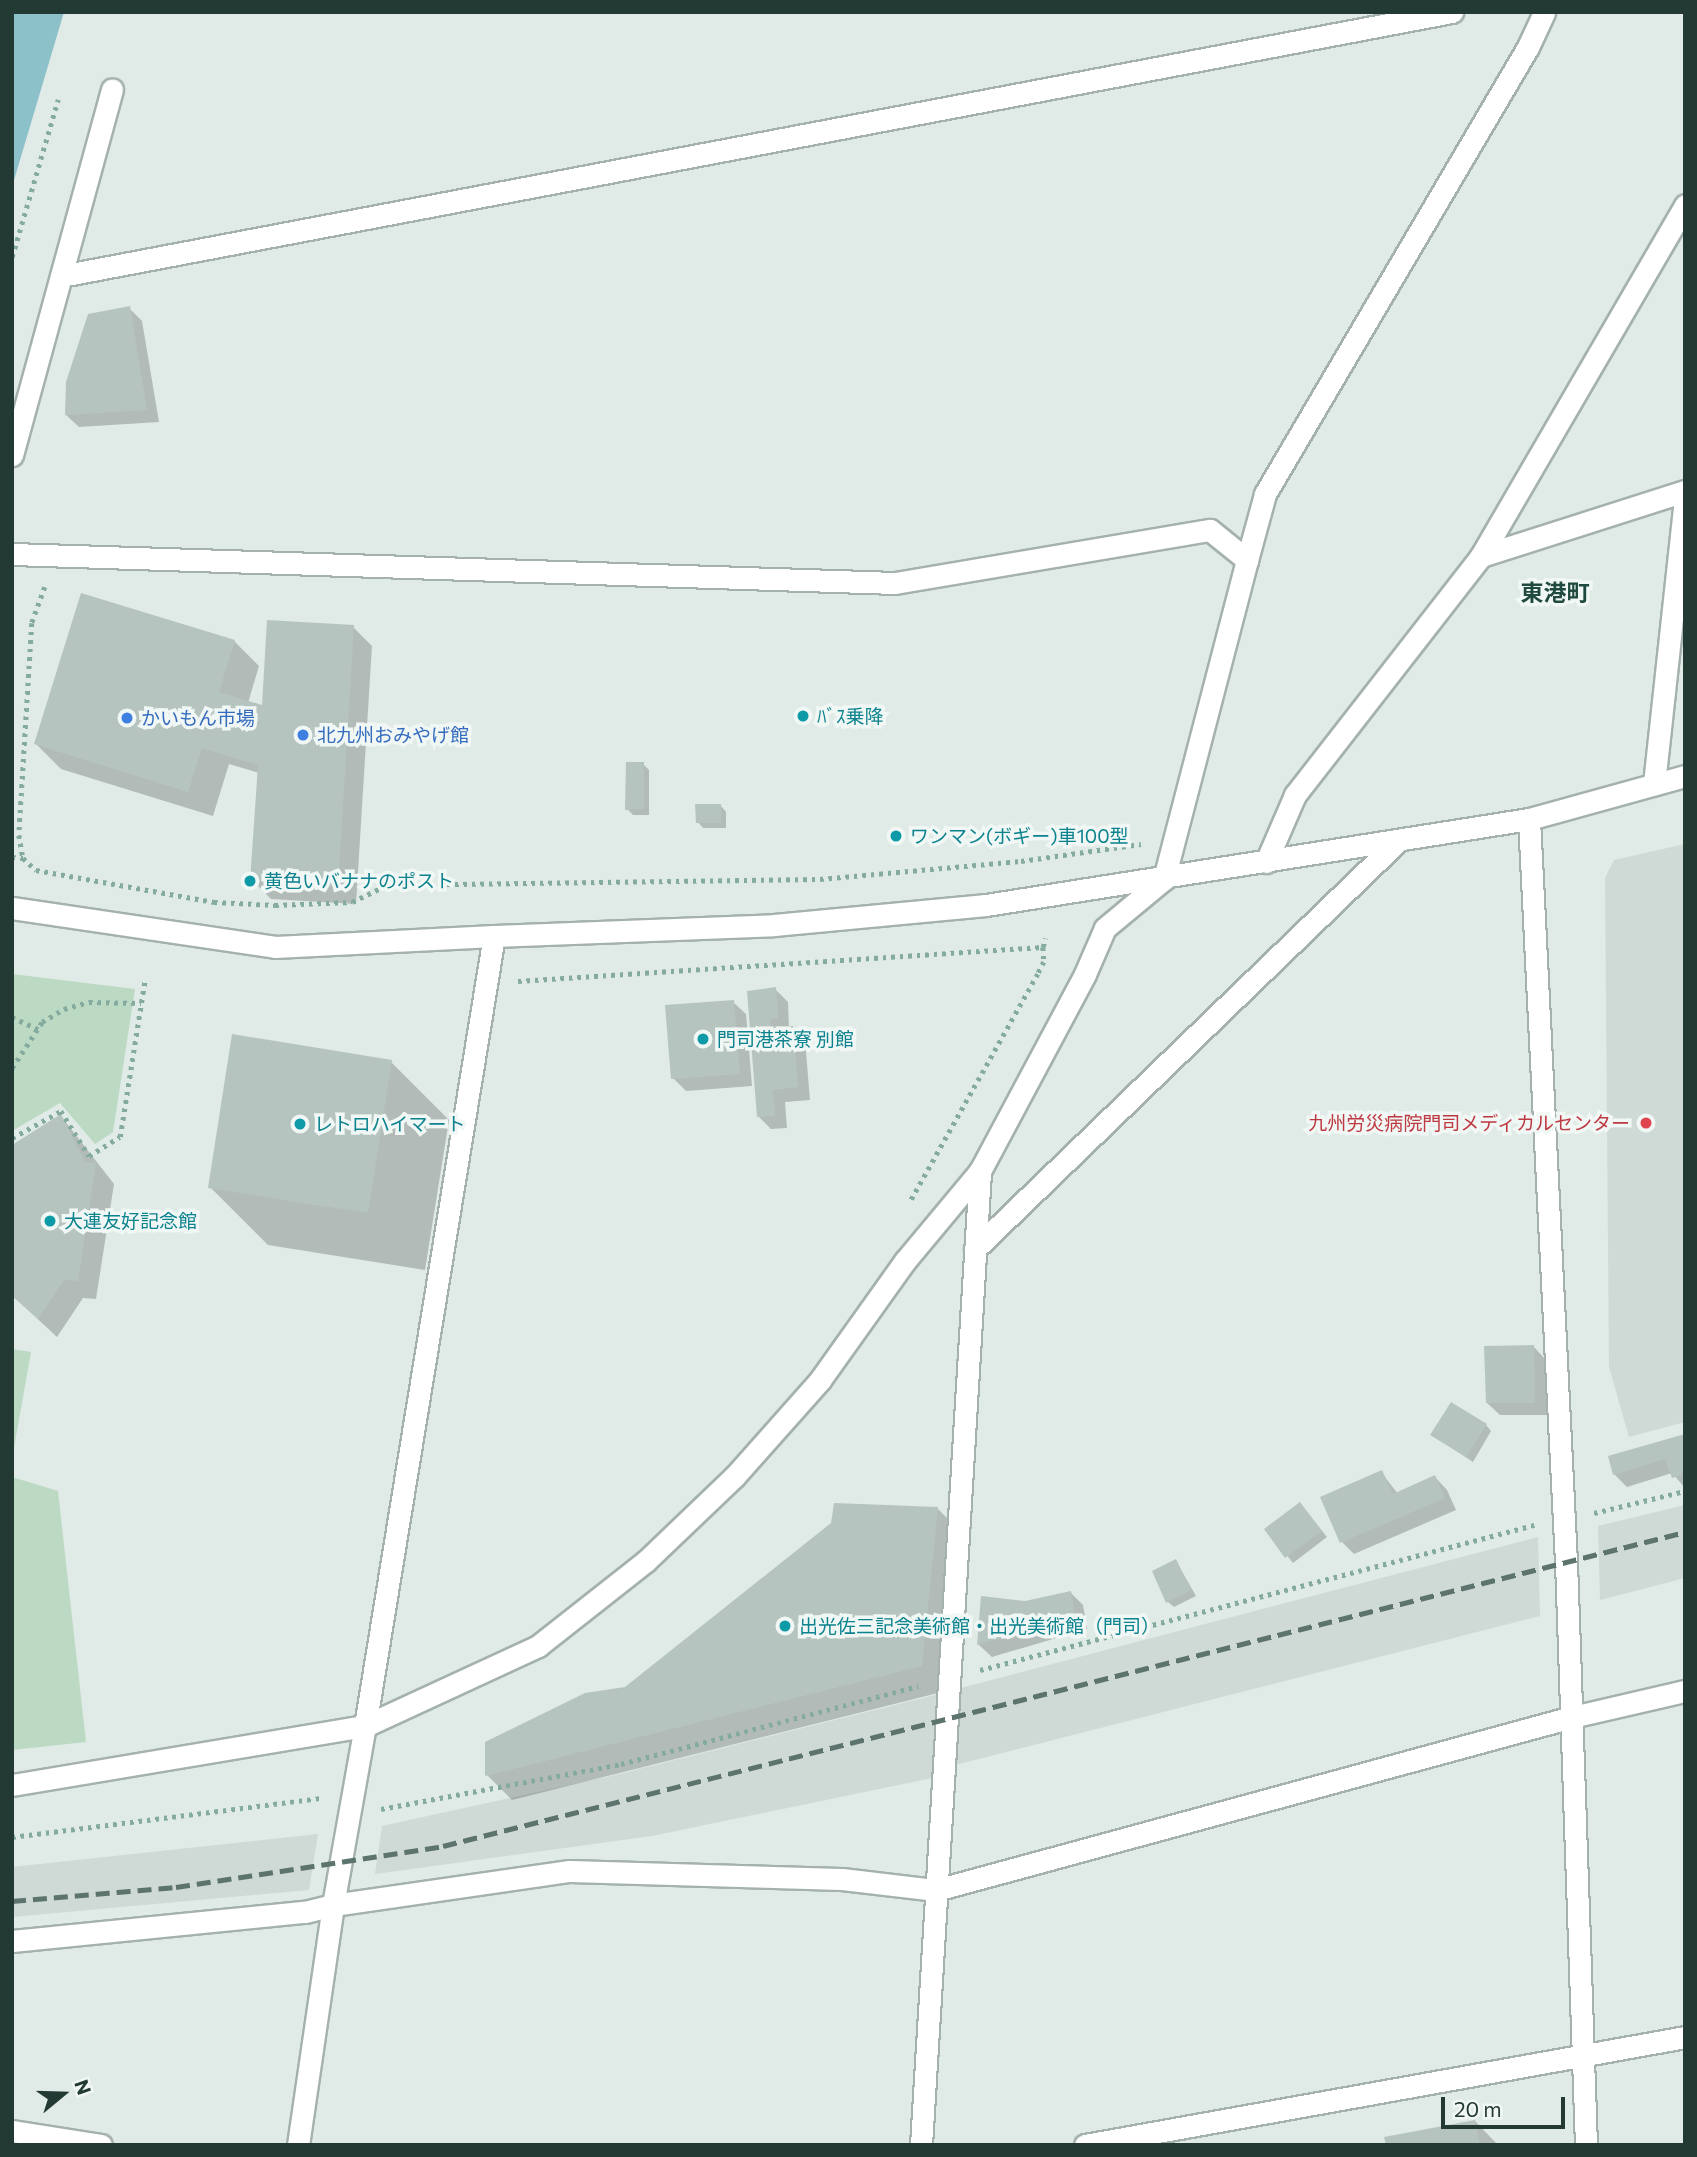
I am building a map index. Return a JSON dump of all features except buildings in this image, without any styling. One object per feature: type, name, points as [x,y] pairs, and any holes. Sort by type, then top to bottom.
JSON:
[{"type":"street","points":[[61,276],[1452,12]]},
{"type":"street","points":[[12,1785],[365,1726],[538,1646],[646,1562],[734,1477],[820,1380],[905,1261],[980,1171],[1085,974],[1105,928],[1164,879],[1265,494],[1528,47],[1544,12]]},
{"type":"street","points":[[12,455],[112,89]]},
{"type":"street","points":[[1266,862],[1295,795],[1481,556],[1685,205]]},
{"type":"street","points":[[1481,556],[1685,491]]},
{"type":"street","points":[[1654,784],[1685,498]]},
{"type":"street","points":[[12,554],[895,583],[1210,530],[1247,560]]},
{"type":"street","points":[[12,908],[275,947],[774,925],[986,905],[1398,841],[1529,819],[1685,776]]},
{"type":"street","points":[[1529,819],[1572,1717],[1586,2145]]},
{"type":"street","points":[[975,1249],[1398,841]]},
{"type":"street","points":[[298,2145],[333,1905],[365,1726],[494,936]]},
{"type":"street","points":[[920,2145],[951,1677],[980,1171]]},
{"type":"street","points":[[12,1941],[306,1912],[333,1905],[570,1871],[842,1879],[936,1889],[1572,1717],[1685,1691]]},
{"type":"street","points":[[1085,2145],[1685,2037]]},
{"type":"street","points":[[12,2131],[101,2145]]},
{"type":"path","points":[[12,257],[58,100]]},
{"type":"path","points":[[50,573],[32,623],[26,674],[19,835],[23,858],[36,870],[214,901],[275,905],[352,902],[387,885],[820,880],[1021,861],[1175,838]]},
{"type":"path","points":[[12,857],[23,858]]},
{"type":"path","points":[[905,1210],[1038,974],[1044,962],[1045,938]]},
{"type":"path","points":[[513,981],[1043,947]]},
{"type":"path","points":[[12,1138],[61,1111],[89,1156],[120,1137],[145,979]]},
{"type":"path","points":[[12,1068],[38,1029],[64,1009],[89,1002],[141,1003]]},
{"type":"path","points":[[12,1017],[38,1029]]},
{"type":"path","points":[[12,1837],[353,1795],[384,1811],[595,1769],[1563,1517],[1685,1491]]},
{"type":"shaded area","name":"九州労災病院門司メディカルセンター","points":[[1685,844],[1685,1422],[1629,1437],[1609,1367],[1605,878],[1614,860]]},
{"type":"shaded area","points":[[1685,1505],[1685,1578],[1600,1600],[1598,1526]]},
{"type":"shaded area","points":[[1538,1537],[1540,1616],[955,1765],[957,1689]]},
{"type":"shaded area","points":[[943,1693],[937,1777],[652,1836],[375,1874],[382,1826],[611,1776]]},
{"type":"shaded area","points":[[318,1834],[309,1890],[12,1917],[12,1867]]},
{"type":"green space","points":[[12,974],[135,989],[113,1132],[95,1144],[60,1103],[12,1131]]},
{"type":"green space","points":[[12,1349],[31,1352],[12,1459]]},
{"type":"green space","points":[[12,1477],[58,1491],[86,1742],[12,1750]]},
{"type":"water","points":[[12,12],[64,12],[12,187]]},
{"type":"railway","points":[[12,1901],[176,1887],[443,1846],[1685,1532]]},
{"type":"place","name":"ﾊﾞｽ乗降","points":[[803,716]]},
{"type":"place","name":"かいもん市場","points":[[127,718]]},
{"type":"place","name":"北九州おみやげ館","points":[[303,735]]},
{"type":"place","name":"ワンマン(ボギー)車100型","points":[[896,836]]},
{"type":"place","name":"黄色いバナナのポスト","points":[[250,881]]},
{"type":"place","name":"門司港茶寮 別館","points":[[703,1039]]},
{"type":"place","name":"九州労災病院門司メディカルセンター","points":[[1646,1123]]},
{"type":"place","name":"レトロハイマート","points":[[300,1124]]},
{"type":"place","name":"大連友好記念館","points":[[50,1221]]},
{"type":"place","name":"出光佐三記念美術館・出光美術館（門司）","points":[[785,1626]]},
{"type":"district","name":"東港町","points":[[1555,592]]}]
